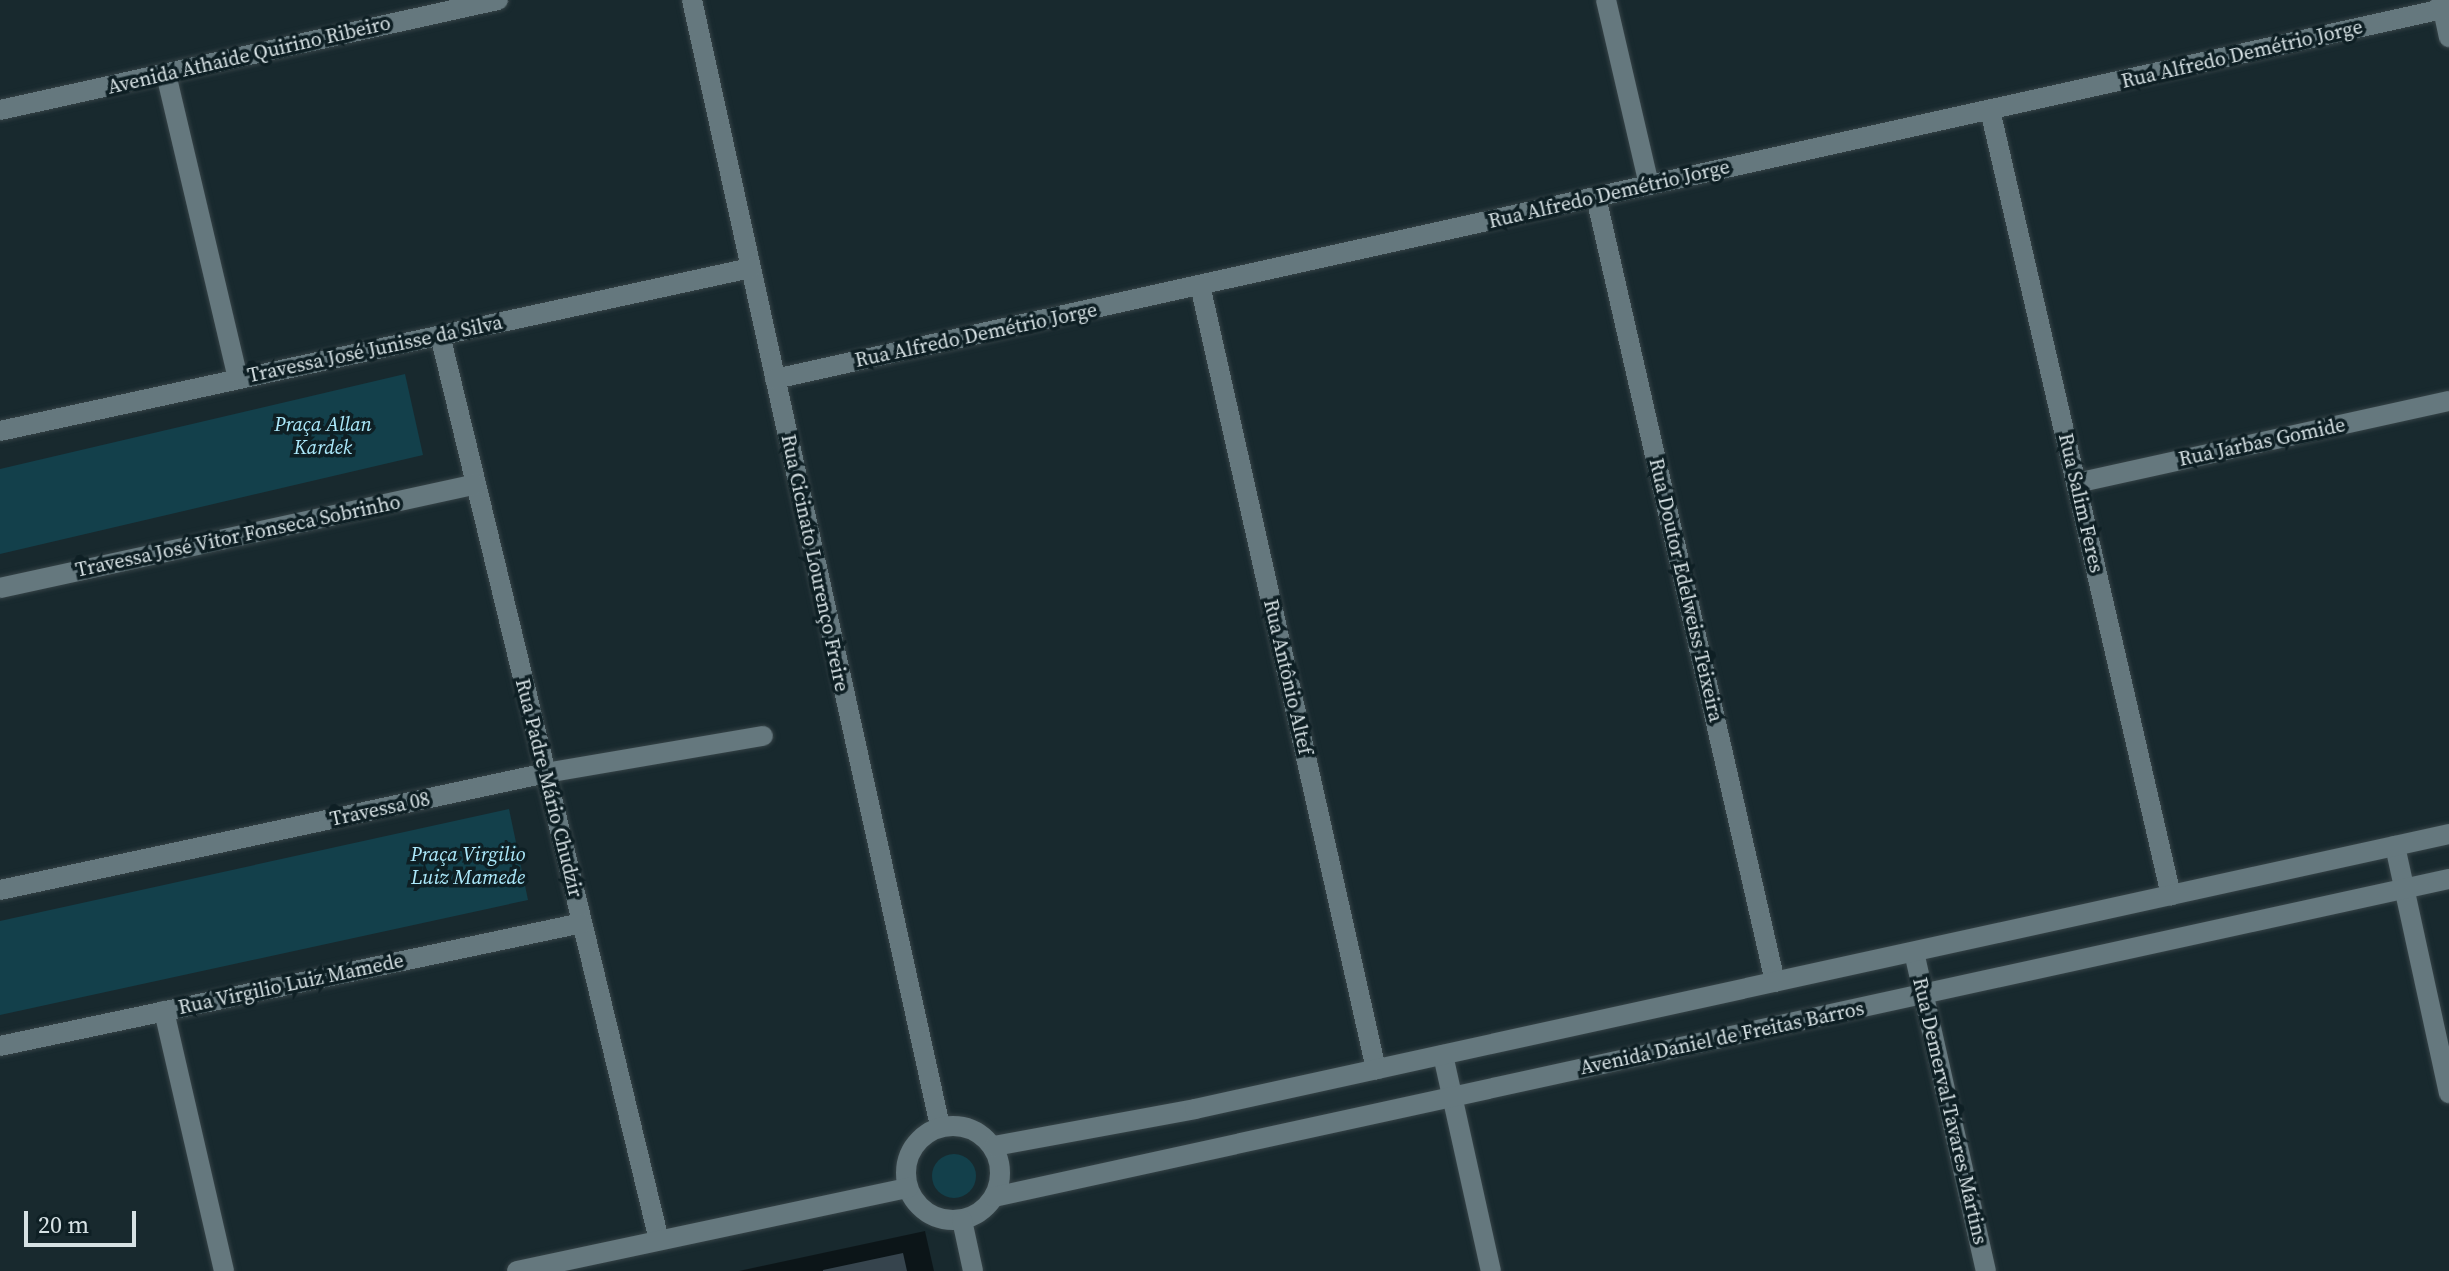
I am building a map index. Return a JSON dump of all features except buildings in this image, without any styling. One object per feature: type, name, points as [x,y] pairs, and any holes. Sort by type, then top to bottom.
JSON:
[{"type":"street","name":"Avenida Athaide Quirino Ribeiro","points":[[0,110],[498,0]]},
{"type":"street","name":"Rua Cicinato Lourenço Freire","points":[[692,0],[940,1126]]},
{"type":"street","points":[[1606,0],[1649,185]]},
{"type":"street","points":[[2442,4],[2449,37]]},
{"type":"street","name":"Rua Alfredo Demétrio Jorge","points":[[775,379],[1990,110],[2442,4]]},
{"type":"street","points":[[166,74],[238,379]]},
{"type":"street","name":"Rua Salim Feres","points":[[1990,110],[2171,895]]},
{"type":"street","name":"Rua Doutor Edelweiss Teixeira","points":[[1596,197],[1775,982]]},
{"type":"street","name":"Travessa José Junisse da Silva","points":[[0,431],[751,268]]},
{"type":"street","name":"Rua Antônio Altef","points":[[1200,285],[1376,1069]]},
{"type":"street","name":"Rua Padre Mário Chudzir","points":[[440,335],[659,1240]]},
{"type":"street","name":"Rua Jarbas Gomide","points":[[2076,483],[2449,401]]},
{"type":"street","name":"Travessa José Vitor Fonseca Sobrinho","points":[[0,588],[476,484]]},
{"type":"street","name":"Travessa 08","points":[[0,890],[546,773],[763,736]]},
{"type":"street","points":[[994,1146],[1443,1055],[2449,834]]},
{"type":"street","points":[[2395,846],[2449,1093]]},
{"type":"street","name":"Avenida Daniel de Freitas Barros","points":[[962,1220],[994,1197],[2449,879]]},
{"type":"street","name":"Rua Virgilio Luiz Mamede","points":[[0,1046],[582,923]]},
{"type":"street","name":"Rua Demerval Tavares Martins","points":[[1914,952],[1986,1271]]},
{"type":"street","points":[[164,1011],[224,1271]]},
{"type":"street","points":[[1443,1055],[1491,1271]]},
{"type":"street","points":[[973,1271],[962,1220],[920,1207],[908,1188],[906,1163],[918,1140],[940,1126],[970,1127],[994,1146],[1001,1171],[994,1197]]},
{"type":"street","points":[[517,1271],[908,1188]]},
{"type":"green space","name":"Praça Allan Kardek","points":[[405,374],[423,455],[0,554],[0,469]]},
{"type":"green space","name":"Praça Virgilio Luiz Mamede","points":[[509,809],[528,900],[0,1015],[0,921]]},
{"type":"green space","points":[[954,1154],[969,1161],[976,1176],[969,1191],[954,1198],[939,1191],[932,1176],[939,1161]]}]
